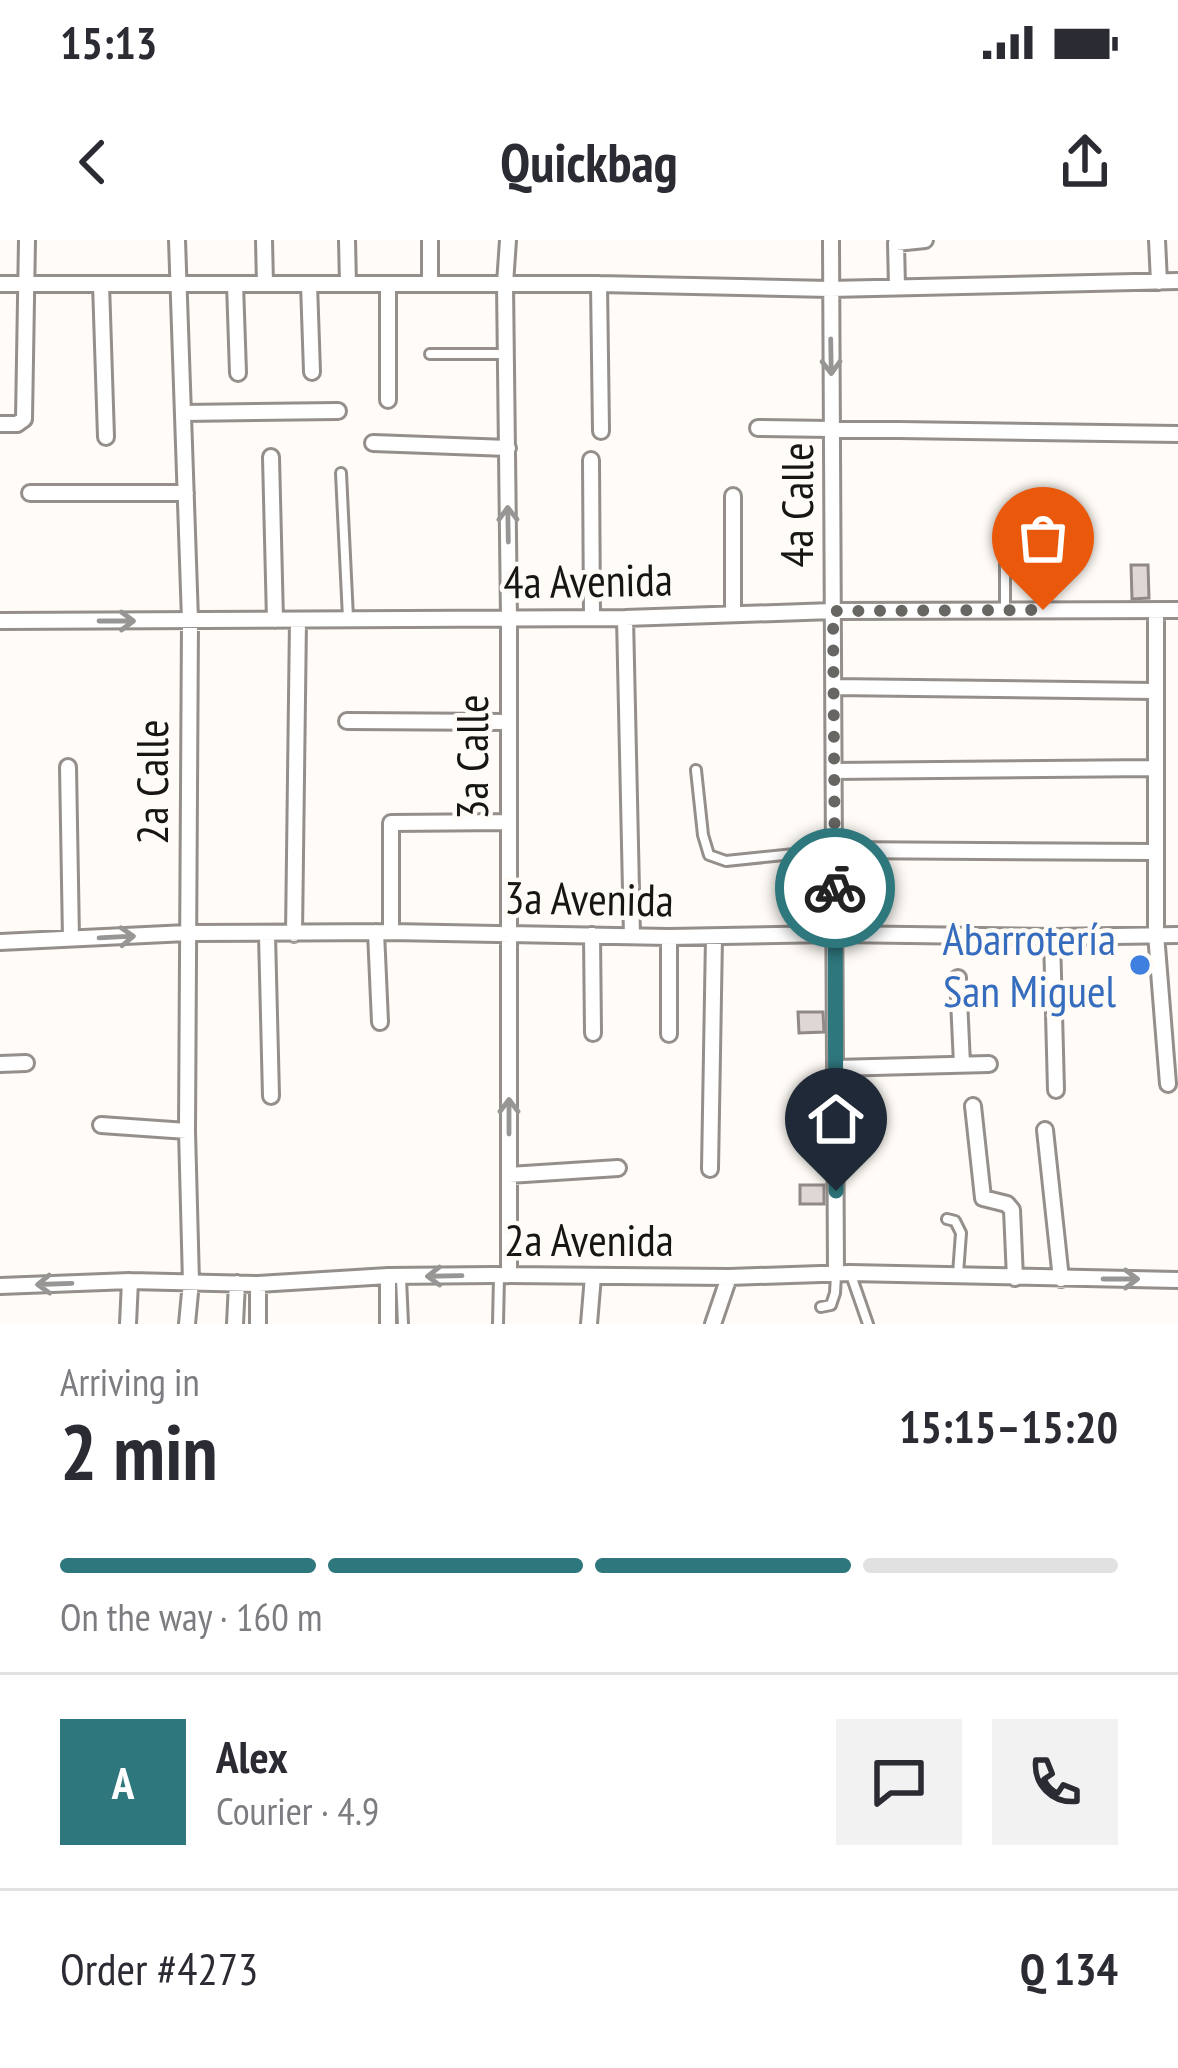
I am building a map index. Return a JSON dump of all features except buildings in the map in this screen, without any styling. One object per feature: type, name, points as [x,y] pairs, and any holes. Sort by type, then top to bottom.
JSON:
[{"type":"street","points":[[0,424],[24,419],[27,240]]},
{"type":"street","name":"2a Calle","points":[[177,240],[190,620],[187,1324]]},
{"type":"street","points":[[264,240],[265,284]]},
{"type":"street","points":[[347,240],[348,284]]},
{"type":"street","points":[[430,240],[430,284]]},
{"type":"street","name":"3a Calle","points":[[504,1275],[509,1175],[508,240]]},
{"type":"street","name":"4a Calle","points":[[831,240],[835,1068],[843,1273]]},
{"type":"street","points":[[897,287],[896,243],[925,240]]},
{"type":"street","points":[[1157,240],[1159,282]]},
{"type":"street","points":[[0,284],[599,284],[830,289],[1178,281]]},
{"type":"street","points":[[101,284],[106,437]]},
{"type":"street","points":[[235,284],[238,373]]},
{"type":"street","points":[[309,284],[312,373]]},
{"type":"street","points":[[388,284],[388,400]]},
{"type":"street","points":[[599,284],[601,431]]},
{"type":"street","points":[[183,412],[338,411]]},
{"type":"street","points":[[758,428],[1178,434]]},
{"type":"street","points":[[373,443],[508,448]]},
{"type":"street","points":[[271,458],[275,620]]},
{"type":"street","points":[[591,460],[592,618]]},
{"type":"street","points":[[30,493],[186,493]]},
{"type":"street","points":[[733,496],[733,614]]},
{"type":"street","points":[[1156,610],[1156,934],[1168,1084]]},
{"type":"street","name":"4a Avenida","points":[[0,621],[1178,610]]},
{"type":"street","points":[[626,618],[632,935]]},
{"type":"street","points":[[294,934],[298,620]]},
{"type":"street","points":[[834,687],[1154,692]]},
{"type":"street","points":[[347,721],[508,722]]},
{"type":"street","points":[[68,767],[71,939]]},
{"type":"street","points":[[834,771],[1154,768]]},
{"type":"street","points":[[380,1022],[391,823],[508,821]]},
{"type":"street","points":[[834,850],[1154,852]]},
{"type":"street","name":"3a Avenida","points":[[0,942],[187,933],[1178,935]]},
{"type":"street","points":[[267,934],[271,1096]]},
{"type":"street","points":[[592,935],[593,1033]]},
{"type":"street","points":[[669,937],[669,1034]]},
{"type":"street","points":[[710,1169],[714,937]]},
{"type":"street","points":[[1052,937],[1056,1090]]},
{"type":"street","points":[[958,978],[962,1064]]},
{"type":"street","points":[[0,1064],[26,1063]]},
{"type":"street","points":[[835,1068],[989,1064]]},
{"type":"street","points":[[973,1106],[982,1198],[1007,1204],[1012,1210],[1015,1278]]},
{"type":"street","points":[[100,1124],[187,1131]]},
{"type":"street","points":[[1045,1130],[1061,1279]]},
{"type":"street","points":[[509,1175],[618,1168]]},
{"type":"street","name":"2a Avenida","points":[[0,1285],[843,1273],[1178,1280]]},
{"type":"street","points":[[388,1324],[394,1276]]},
{"type":"street","points":[[590,1324],[593,1276]]},
{"type":"street","points":[[713,1324],[729,1277]]},
{"type":"street","points":[[128,1324],[130,1281]]},
{"type":"street","points":[[236,1324],[238,1283]]},
{"type":"street","points":[[258,1284],[258,1324]]},
{"type":"lane","points":[[430,354],[507,354]]},
{"type":"lane","points":[[341,472],[348,620]]},
{"type":"lane","points":[[1005,610],[1005,542],[1026,536]]},
{"type":"lane","points":[[696,770],[710,855],[726,861],[834,850]]},
{"type":"lane","points":[[947,1219],[955,1221],[961,1232],[958,1276]]},
{"type":"lane","points":[[821,1307],[831,1305],[843,1273]]},
{"type":"lane","points":[[843,1273],[868,1324]]},
{"type":"lane","points":[[498,1324],[504,1275]]},
{"type":"lane","points":[[394,1276],[403,1324]]},
{"type":"way so far","points":[[835,888],[833,611],[1043,610]]},
{"type":"place","name":"Abarrotería San Miguel","points":[[1140,965]]},
{"type":"route","points":[[835,888],[836,1191]]}]
